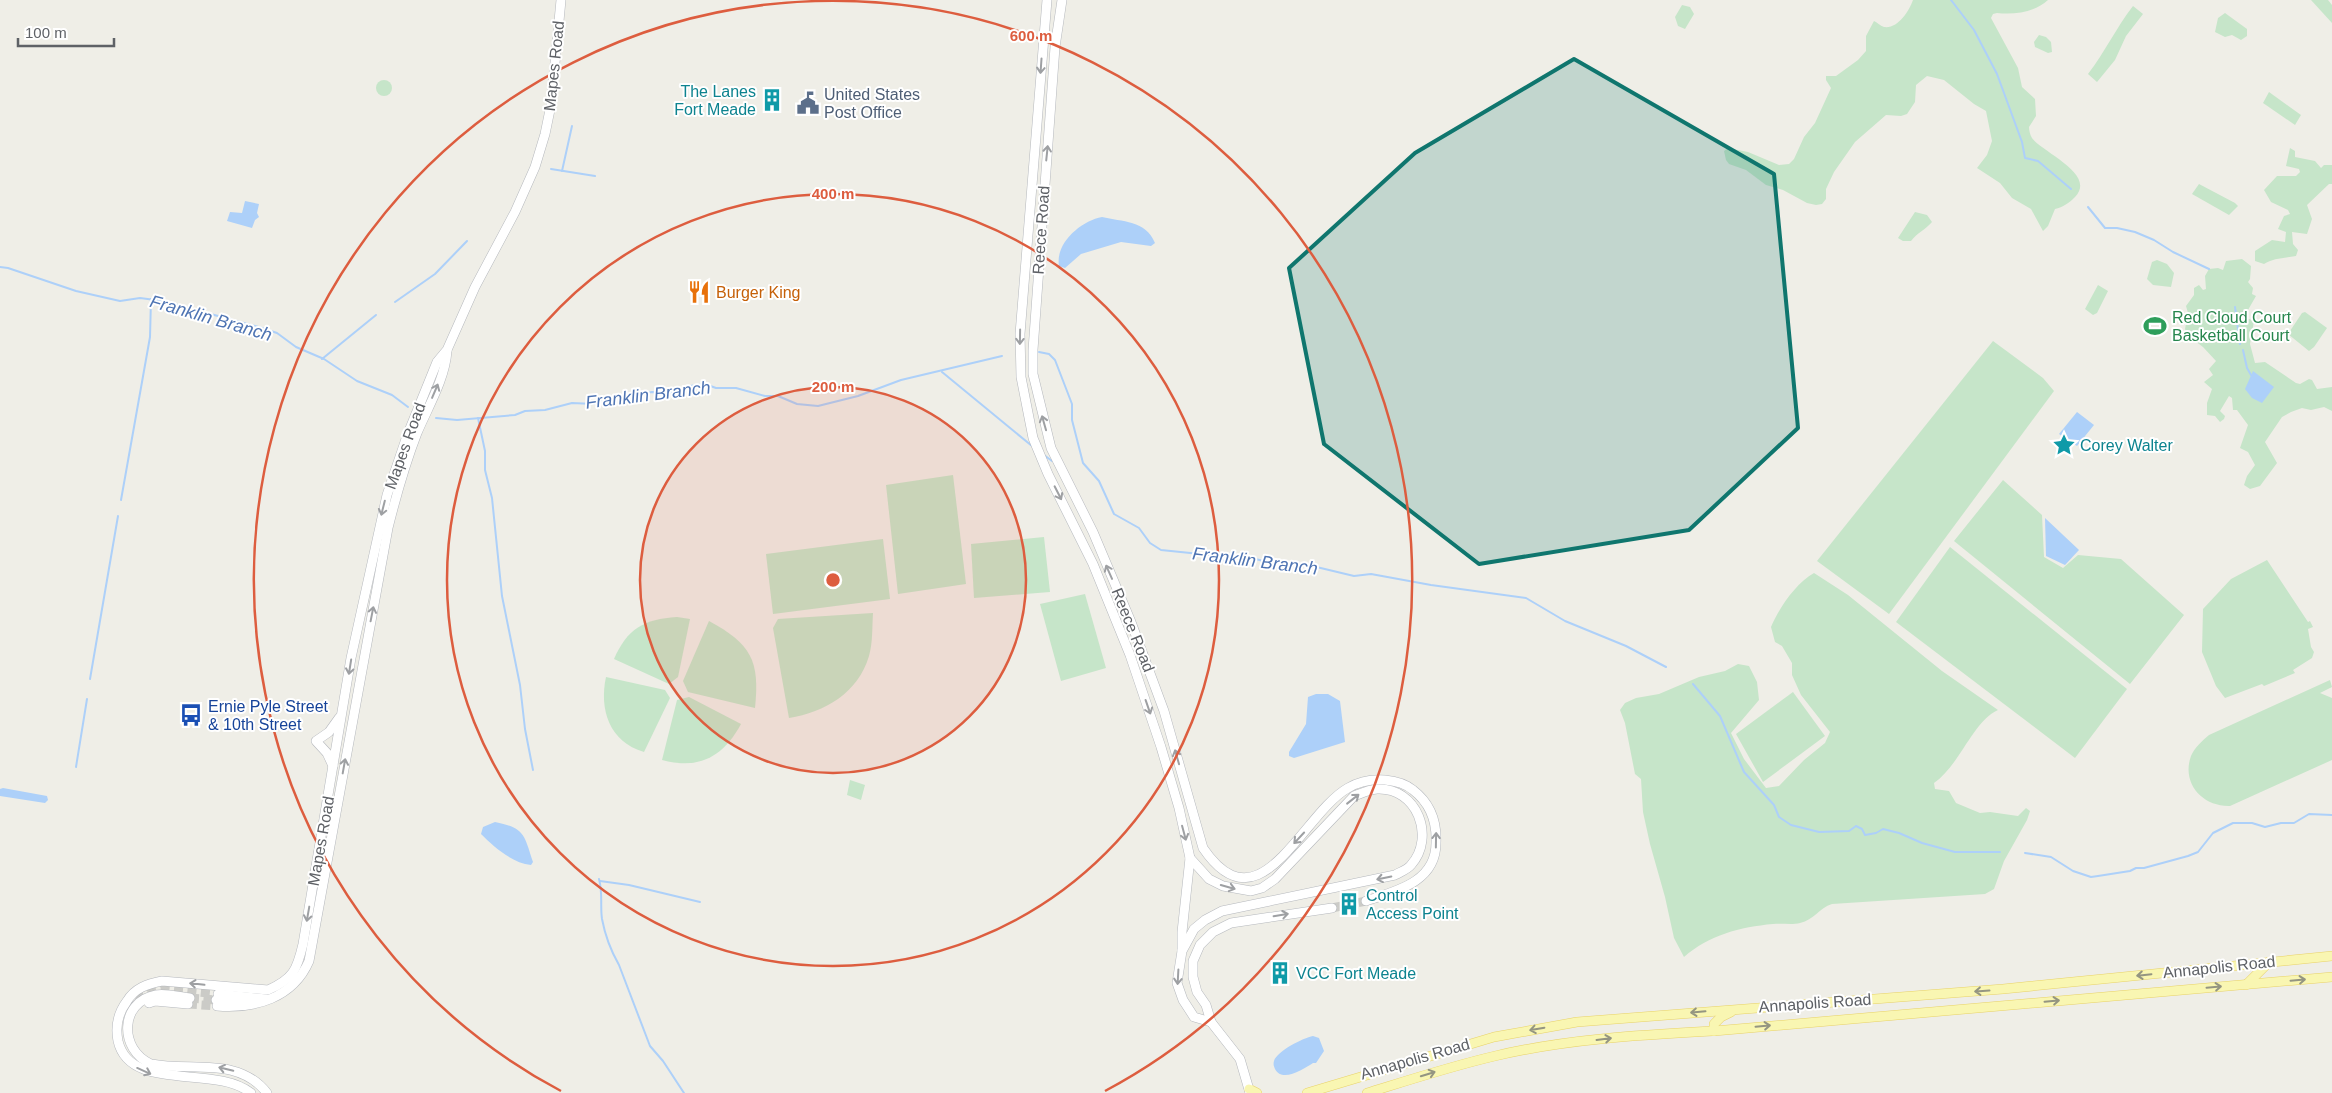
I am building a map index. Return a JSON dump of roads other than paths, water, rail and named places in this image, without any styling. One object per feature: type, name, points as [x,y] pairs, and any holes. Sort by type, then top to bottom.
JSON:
[{"type":"main road","name":"Annapolis Road","points":[[1307,1093],[1494,1037],[1577,1022],[2003,989],[2332,956]]},
{"type":"main road","points":[[2246,984],[2270,962]]},
{"type":"main road","name":"Annapolis Road","points":[[1367,1093],[1496,1055],[1616,1038],[2332,977]]},
{"type":"main road","points":[[1714,1031],[1714,1024],[1721,1016],[1735,1009]]},
{"type":"street","name":"Mapes Road","points":[[251,1093],[232,1082],[158,1076],[140,1070],[133,1066],[119,1048],[116,1030],[118,1018],[130,996],[138,988],[151,983],[162,981],[268,990],[282,984],[295,972],[303,944],[351,658],[387,495],[407,436],[437,362],[447,350],[475,287],[526,188],[541,149],[551,105],[560,0]]},
{"type":"street","name":"Reece Road","points":[[1047,0],[1020,334],[1021,377],[1033,438],[1048,474],[1093,564],[1130,655],[1161,747],[1190,858],[1182,932],[1182,951],[1177,983],[1182,1000],[1194,1017],[1211,1022]]},
{"type":"street","name":"Reece Road","points":[[1062,0],[1055,47],[1033,350],[1033,374],[1051,448],[1093,532],[1131,622],[1164,711],[1203,848],[1215,865],[1228,874],[1243,878],[1268,871],[1329,804],[1346,788],[1362,782],[1377,779],[1393,781],[1408,786],[1428,805],[1434,819],[1436,846],[1433,859],[1427,871],[1416,882],[1400,890],[1366,901]]},
{"type":"street","name":"Mapes Road","points":[[217,1000],[246,1006],[266,999],[292,986],[303,974],[309,961],[388,528],[397,493],[417,434],[446,364],[447,350]]},
{"type":"street","points":[[334,766],[327,753],[316,741],[329,732],[342,714]]},
{"type":"street","name":"Reece Road","points":[[1182,951],[1194,929],[1222,911],[1394,875],[1410,867],[1418,855],[1423,842],[1422,826],[1418,814],[1411,804],[1400,795],[1378,789],[1354,796],[1275,879],[1262,888],[1252,890],[1223,886],[1209,879],[1190,858]]},
{"type":"street","name":"Reece Road","points":[[1252,1092],[1240,1060],[1211,1022],[1206,1005],[1197,992],[1193,977],[1194,961],[1200,945],[1212,932],[1230,923],[1332,908]]},
{"type":"street","points":[[189,1001],[155,1001],[147,1004],[127,1026],[128,1041],[132,1048],[144,1060],[162,1066],[219,1067],[233,1070],[244,1074],[267,1093]]},
{"type":"water","points":[[245,201],[259,204],[257,213],[259,217],[255,220],[252,228],[227,221],[230,212],[242,213]]},
{"type":"water","points":[[1102,217],[1140,226],[1151,235],[1155,243],[1151,246],[1121,242],[1081,254],[1065,268],[1059,266],[1061,249],[1071,234],[1086,223]]},
{"type":"water","points":[[2253,371],[2274,387],[2262,403],[2252,398],[2245,389]]},
{"type":"water","points":[[2077,412],[2094,425],[2077,446],[2059,434]]},
{"type":"water","points":[[2045,518],[2079,550],[2065,565],[2046,556]]},
{"type":"water","points":[[1316,694],[1328,694],[1340,701],[1345,742],[1294,758],[1289,756],[1289,752],[1306,724],[1308,697]]},
{"type":"water","points":[[0,789],[47,796],[48,800],[45,803],[0,796]]},
{"type":"water","points":[[495,822],[512,827],[522,834],[533,862],[531,865],[510,858],[481,834],[483,827]]},
{"type":"water","points":[[1313,1036],[1319,1038],[1324,1051],[1316,1063],[1293,1074],[1283,1075],[1278,1073],[1274,1064],[1276,1057],[1303,1039]]},
{"type":"waterway","points":[[1951,0],[1974,30],[1997,74],[2022,142],[2025,158],[2038,161],[2071,189]]},
{"type":"waterway","points":[[562,171],[572,126]]},
{"type":"waterway","points":[[551,169],[595,176]]},
{"type":"waterway","points":[[2088,207],[2105,228],[2117,228],[2135,232],[2209,269]]},
{"type":"waterway","points":[[395,302],[435,274],[467,241]]},
{"type":"waterway","name":"Franklin Branch","points":[[0,267],[76,291],[120,301],[140,298],[163,301],[277,333],[296,347],[324,359],[357,381],[392,395],[408,407]]},
{"type":"waterway","points":[[121,500],[150,337],[151,299]]},
{"type":"waterway","points":[[2235,307],[2240,344]]},
{"type":"waterway","points":[[322,359],[376,315]]},
{"type":"waterway","points":[[2243,350],[2247,368],[2251,375]]},
{"type":"waterway","name":"Franklin Branch","points":[[1039,352],[1049,354],[1055,360],[1072,404],[1072,420],[1083,463],[1099,481],[1114,514],[1139,528],[1150,543],[1161,550],[1210,555],[1229,562],[1239,556],[1244,556],[1271,563],[1304,564],[1354,576],[1371,574],[1431,585],[1526,598],[1565,621],[1626,646],[1666,667]]},
{"type":"waterway","name":"Franklin Branch","points":[[436,418],[457,420],[515,415],[525,411],[545,410],[572,403],[594,404],[600,400],[652,392],[669,393],[690,386],[705,384],[716,388],[736,388],[765,396],[778,396],[797,404],[818,406],[858,396],[901,380],[1002,356]]},
{"type":"waterway","points":[[942,372],[1032,446]]},
{"type":"waterway","points":[[478,418],[485,451],[485,470],[492,498],[502,596],[520,685],[525,729],[533,770]]},
{"type":"waterway","points":[[1044,455],[1052,461]]},
{"type":"waterway","points":[[90,679],[118,516]]},
{"type":"waterway","name":"Franklin Branch","points":[[1693,684],[1720,716],[1744,772],[1774,805],[1779,817],[1791,825],[1819,832],[1849,831],[1856,826],[1862,829],[1865,835],[1876,833],[1883,829],[1955,852],[2000,852]]},
{"type":"waterway","points":[[76,767],[87,699]]},
{"type":"waterway","name":"Franklin Branch","points":[[2025,853],[2051,857],[2073,871],[2091,877],[2144,868],[2188,856],[2198,852],[2213,833],[2233,823],[2252,823],[2265,827],[2281,823],[2294,823],[2309,814],[2332,815]]},
{"type":"waterway","points":[[599,879],[602,919],[611,949],[650,1046],[663,1061],[684,1093]]},
{"type":"waterway","points":[[600,881],[629,885],[700,902]]},
{"type":"tunnel","points":[[1332,908],[1366,901]]},
{"type":"tunnel","points":[[129,1011],[142,996],[150,991],[161,988],[218,994]]},
{"type":"tunnel","points":[[190,998],[216,1000]]},
{"type":"tunnel","points":[[188,1004],[217,1006]]},
{"type":"place","name":"The Lanes Fort Meade","points":[[772,100]]},
{"type":"place","name":"United States Post Office","points":[[808,103]]},
{"type":"place","name":"Burger King","points":[[699,292]]},
{"type":"place","name":"Red Cloud Court Basketball Court","points":[[2155,326]]},
{"type":"place","name":"Corey Walter","points":[[2064,445]]},
{"type":"place","name":"Ernie Pyle Street & 10th Street","points":[[191,715]]},
{"type":"place","name":"Control Access Point","points":[[1349,904]]},
{"type":"place","name":"VCC Fort Meade","points":[[1280,973]]}]
